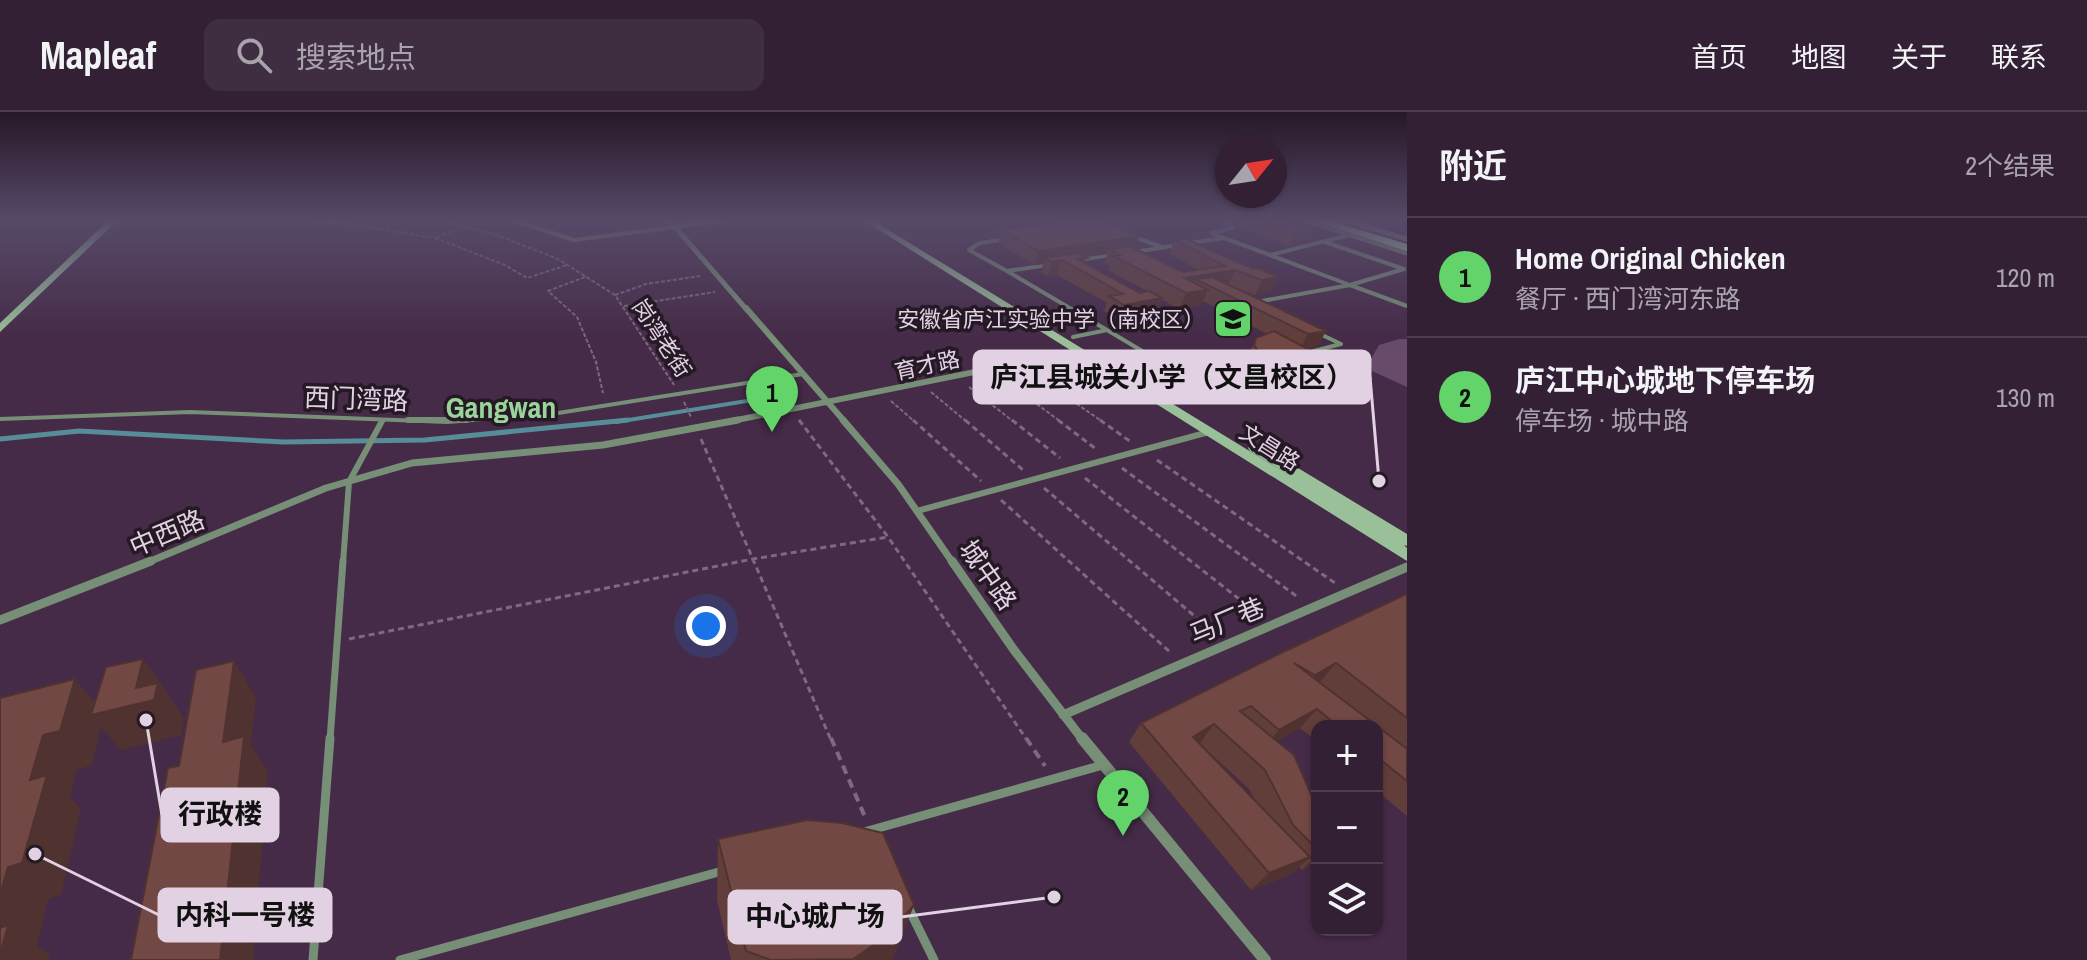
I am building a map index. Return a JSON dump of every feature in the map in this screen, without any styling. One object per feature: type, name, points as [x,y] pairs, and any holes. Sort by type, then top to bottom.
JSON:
[{"type":"main road","points":[[0,313],[63,260]]},
{"type":"main road","points":[[0,329],[69,260]]},
{"type":"main road","name":"文昌路","points":[[931,260],[1407,555]]},
{"type":"main road","name":"文昌路","points":[[947,260],[1407,541]]},
{"type":"street","name":"城中路","points":[[704,260],[898,484],[1063,715],[1265,960]]},
{"type":"street","name":"育才路","points":[[696,428],[829,404],[1079,351]]},
{"type":"street","name":"中西路","points":[[0,620],[73,594],[326,488],[412,463],[603,445],[696,428]]},
{"type":"street","name":"马厂巷","points":[[1063,715],[1407,567]]},
{"type":"lane","points":[[986,260],[1221,398],[1348,368],[1314,351],[1341,344],[1312,330]]},
{"type":"lane","points":[[1069,262],[1083,260]]},
{"type":"lane","points":[[1282,260],[1407,306]]},
{"type":"lane","points":[[1269,309],[1255,302],[1350,285],[1404,269],[1376,260]]},
{"type":"lane","points":[[1007,271],[1054,264]]},
{"type":"lane","points":[[1073,337],[1107,330]]},
{"type":"lane","name":"西门湾路","points":[[0,419],[190,412],[447,422],[552,414],[803,374]]},
{"type":"lane","points":[[313,960],[349,482],[382,421]]},
{"type":"lane","points":[[917,511],[1209,432]]},
{"type":"lane","points":[[855,834],[1103,765]]},
{"type":"lane","points":[[870,830],[877,843]]},
{"type":"lane","points":[[400,960],[734,868]]},
{"type":"lane","points":[[902,895],[934,960]]},
{"type":"path","points":[[491,260],[527,278],[567,265]]},
{"type":"path","name":"岗湾老街","points":[[554,260],[615,295],[684,402]]},
{"type":"path","points":[[615,295],[646,284],[716,273]]},
{"type":"path","points":[[586,277],[548,291],[577,317],[596,362],[606,405]]},
{"type":"path","points":[[624,306],[730,290]]},
{"type":"path","points":[[1019,364],[1348,592]]},
{"type":"path","points":[[990,370],[1312,608]]},
{"type":"path","points":[[956,377],[1273,625]]},
{"type":"path","points":[[922,385],[1228,644]]},
{"type":"path","points":[[882,393],[1183,664]]},
{"type":"path","points":[[792,411],[888,537],[1054,779]]},
{"type":"path","points":[[696,428],[870,830]]},
{"type":"path","points":[[338,641],[753,559],[888,537]]},
{"type":"shaded area","points":[[1407,339],[1407,387],[1372,371],[1371,359],[1379,345]]},
{"type":"building","points":[[1048,260],[1078,260],[1140,293],[1149,291],[1162,298],[1124,305],[1109,296],[1123,294],[1062,260]]},
{"type":"building","points":[[1120,260],[1158,260],[1183,272],[1225,266],[1213,260],[1232,260],[1278,277],[1262,280],[1235,270],[1185,278],[1208,290],[1186,293]]},
{"type":"building","points":[[1212,277],[1326,331],[1308,334],[1195,279]]},
{"type":"building","points":[[1274,331],[1321,356],[1279,366],[1254,345],[1256,338]]},
{"type":"building","points":[[1407,594],[1407,718],[1336,663],[1315,675],[1294,663],[1369,720],[1331,720],[1317,709],[1279,730],[1251,706],[1240,711],[1294,755],[1311,794],[1311,843],[1293,825],[1265,770],[1214,724],[1193,737],[1310,857],[1269,873],[1141,723]]},
{"type":"building","points":[[143,659],[136,688],[158,683],[154,700],[91,715],[106,667]]},
{"type":"building","points":[[234,661],[223,742],[244,736],[220,960],[131,960],[168,768],[179,766],[196,670]]},
{"type":"building","points":[[75,679],[60,731],[43,735],[30,780],[47,775],[22,863],[8,867],[0,895],[0,698]]},
{"type":"building","points":[[1383,731],[1407,749],[1407,781],[1383,762]]},
{"type":"building","points":[[807,820],[842,823],[883,833],[914,905],[884,938],[853,959],[771,960],[746,951],[718,839]]},
{"type":"building","points":[[8,925],[0,955],[0,928]]},
{"type":"waterway","points":[[616,422],[778,396]]},
{"type":"waterway","points":[[0,439],[79,431],[284,442],[425,440],[628,420]]},
{"type":"place","name":"安徽省庐江实验中学（南校区）","points":[[1233,319]]},
{"type":"place","name":"Home Original Chicken","points":[[772,432]]},
{"type":"place","name":"庐江县城关小学（文昌校区）","points":[[1379,481]]},
{"type":"place","name":"行政楼","points":[[146,720]]},
{"type":"place","name":"庐江中心城地下停车场","points":[[1123,836]]},
{"type":"place","name":"内科一号楼","points":[[35,854]]},
{"type":"place","name":"中心城广场","points":[[1054,897]]},
{"type":"district","name":"Gangwan","points":[[501,408]]}]
